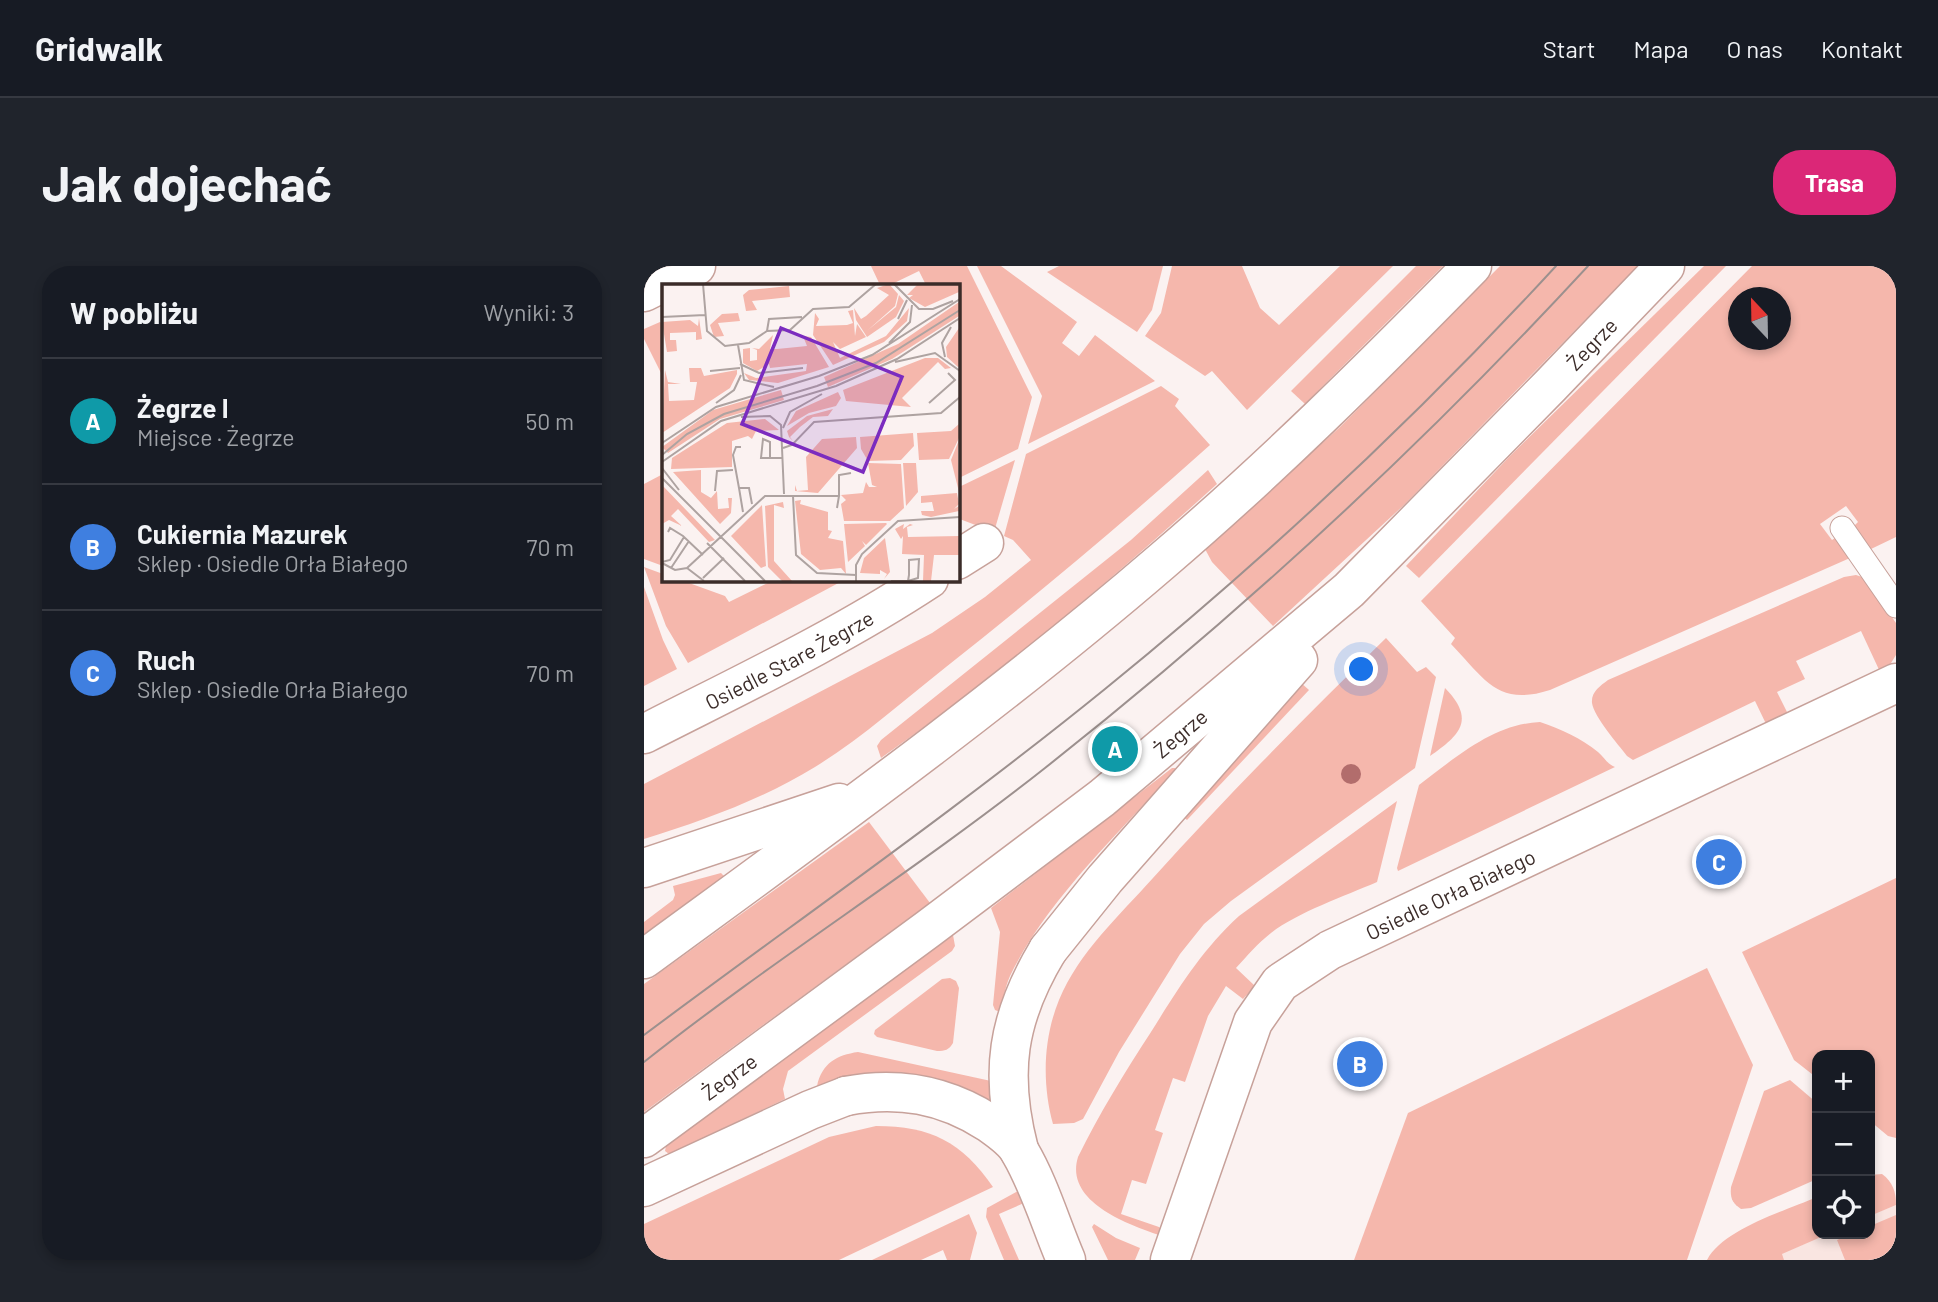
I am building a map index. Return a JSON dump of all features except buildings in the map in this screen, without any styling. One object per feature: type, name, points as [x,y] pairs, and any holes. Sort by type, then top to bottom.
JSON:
[{"type":"street","points":[[644,292],[695,266]]},
{"type":"street","points":[[644,959],[874,791],[1018,680],[1162,561],[1276,459],[1472,266]]},
{"type":"street","name":"Żegrze","points":[[644,1138],[1102,798],[1349,590],[1665,266]]},
{"type":"street","name":"Osiedle Stare Żegrze","points":[[644,734],[892,604],[926,581]]},
{"type":"street","points":[[1066,1260],[1019,1150],[1007,1087],[1009,1049],[1023,996],[1048,950],[1105,879],[1311,645],[1349,590]]},
{"type":"street","name":"Osiedle Orła Białego","points":[[1170,1260],[1253,1022],[1280,983],[1330,950],[1896,683]]},
{"type":"street","points":[[644,869],[874,791]]},
{"type":"street","points":[[644,1187],[810,1110],[846,1097],[885,1090],[925,1094],[945,1100],[981,1118],[1019,1150]]},
{"type":"lane","points":[[1842,528],[1896,606]]},
{"type":"shaded area","points":[[871,266],[967,266],[1032,397],[1018,449],[959,478],[959,284],[926,284],[919,271],[892,284],[880,284]]},
{"type":"shaded area","points":[[977,266],[1001,266],[1077,322],[1062,343],[1079,356],[1095,335],[1155,381],[1028,444],[1042,396]]},
{"type":"shaded area","points":[[1059,266],[1163,266],[1152,310],[1137,332],[1047,272]]},
{"type":"shaded area","points":[[1172,266],[1242,266],[1260,308],[1279,325],[1340,266],[1393,266],[1247,410],[1212,371],[1205,376],[1145,336],[1161,313]]},
{"type":"shaded area","points":[[1416,266],[1443,266],[1305,404],[1291,391]]},
{"type":"shaded area","points":[[1500,266],[1638,266],[1405,504],[1273,626],[1212,562],[1205,549],[1339,428]]},
{"type":"shaded area","points":[[1704,266],[1726,266],[1419,578],[1406,566],[1509,457]]},
{"type":"shaded area","points":[[1752,266],[1896,266],[1896,537],[1871,549],[1854,526],[1858,522],[1846,506],[1820,524],[1850,558],[1550,690],[1517,695],[1493,686],[1451,644],[1455,638],[1421,601],[1728,290],[1728,350],[1791,350],[1791,287],[1731,287]]},
{"type":"shaded area","points":[[662,323],[662,375],[644,339],[644,329]]},
{"type":"shaded area","points":[[1161,386],[1179,399],[1175,406],[1210,445],[1178,474],[1014,613],[832,756],[795,779],[753,799],[644,839],[644,784],[932,633],[985,597],[1031,560],[1013,540],[1004,536],[1026,454]]},
{"type":"shaded area","points":[[1015,460],[994,532],[959,519],[959,487]]},
{"type":"shaded area","points":[[1208,470],[1217,484],[1177,520],[1011,660],[881,758],[877,746],[881,740],[1131,540]]},
{"type":"shaded area","points":[[662,475],[662,566],[644,559],[644,484]]},
{"type":"shaded area","points":[[644,567],[662,574],[662,581],[684,581],[725,596],[729,602],[772,581],[842,581],[688,663],[666,626]]},
{"type":"shaded area","points":[[1856,575],[1865,578],[1896,623],[1896,655],[1881,674],[1861,631],[1796,661],[1805,679],[1777,692],[1790,718],[1768,728],[1755,701],[1633,760],[1627,756],[1597,716],[1592,703],[1593,696],[1608,680],[1844,577]]},
{"type":"shaded area","points":[[644,587],[663,640],[677,669],[644,686]]},
{"type":"shaded area","points":[[1386,638],[1417,672],[1426,667],[1436,677],[1415,768],[1231,901],[1204,924],[1180,954],[1119,1052],[1083,1119],[1074,1123],[1053,1124],[1047,1093],[1047,1046],[1059,1000],[1077,966],[1114,921],[1210,816]]},
{"type":"shaded area","points":[[1300,682],[1309,690],[1187,820],[1182,816]]},
{"type":"shaded area","points":[[1445,688],[1460,709],[1462,718],[1456,734],[1430,756]]},
{"type":"shaded area","points":[[1540,722],[1585,742],[1615,767],[1398,871],[1419,785],[1475,744],[1506,729]]},
{"type":"shaded area","points":[[1175,768],[1175,771],[1085,869],[1043,921],[1010,976],[1000,1012],[995,1010],[993,1005],[1000,932],[991,908]]},
{"type":"shaded area","points":[[1397,801],[1377,882],[1294,918],[1257,945],[1236,968],[1255,986],[1243,999],[1226,986],[1208,1016],[1185,1082],[1173,1078],[1155,1130],[1163,1133],[1146,1184],[1132,1180],[1121,1214],[1159,1227],[1164,1232],[1162,1236],[1102,1209],[1081,1187],[1076,1173],[1078,1157],[1122,1078],[1191,971],[1239,916]]},
{"type":"shaded area","points":[[869,822],[930,903],[644,1112],[644,984]]},
{"type":"shaded area","points":[[721,873],[724,876],[722,878],[644,934],[644,922],[673,900],[673,886]]},
{"type":"shaded area","points":[[1896,878],[1896,1138],[1888,1136],[1875,1125],[1875,1050],[1812,1050],[1812,1074],[1794,1060],[1742,952]]},
{"type":"shaded area","points":[[953,935],[955,946],[952,951],[788,1071],[783,1089],[785,1099],[669,1154],[665,1151],[666,1146]]},
{"type":"shaded area","points":[[1707,968],[1753,1065],[1687,1260],[1354,1260],[1408,1113]]},
{"type":"shaded area","points":[[950,978],[956,981],[959,988],[953,1043],[948,1049],[937,1051],[877,1037],[874,1034],[875,1030],[942,979]]},
{"type":"shaded area","points":[[858,1052],[991,1081],[992,1098],[990,1101],[924,1078],[886,1073],[817,1086],[827,1066],[843,1055]]},
{"type":"shaded area","points":[[1790,1080],[1812,1099],[1812,1181],[1751,1208],[1741,1209],[1732,1200],[1731,1187],[1764,1091]]},
{"type":"shaded area","points":[[876,1126],[913,1129],[944,1140],[969,1158],[993,1187],[839,1260],[644,1260],[644,1224],[829,1137]]},
{"type":"shaded area","points":[[1882,1174],[1889,1180],[1896,1205],[1875,1214],[1875,1176]]},
{"type":"shaded area","points":[[1018,1191],[1024,1203],[999,1214],[1019,1260],[1004,1260],[986,1217],[987,1208]]},
{"type":"shaded area","points":[[1812,1199],[1812,1239],[1816,1239],[1782,1254],[1784,1260],[1707,1260],[1726,1239],[1772,1215]]},
{"type":"shaded area","points":[[1896,1205],[1896,1260],[1767,1260],[1816,1239],[1875,1239],[1875,1214]]},
{"type":"shaded area","points":[[969,1214],[977,1233],[970,1260],[947,1260],[943,1250],[921,1260],[872,1260]]},
{"type":"shaded area","points":[[1896,1215],[1896,1254],[1882,1260],[1845,1260],[1837,1240],[1875,1239],[1875,1224]]},
{"type":"shaded area","points":[[1094,1224],[1116,1238],[1140,1248],[1135,1260],[1108,1260],[1092,1227]]},
{"type":"tram line","points":[[644,1035],[992,778],[1165,640],[1338,486],[1449,378],[1556,266]]},
{"type":"tram line","points":[[644,1062],[743,987],[996,806],[1188,651],[1394,464],[1460,400],[1588,266]]},
{"type":"place","name":"Żegrze I","points":[[1115,749]]},
{"type":"place","name":"Ruch","points":[[1719,862]]},
{"type":"place","name":"Cukiernia Mazurek","points":[[1360,1064]]}]
